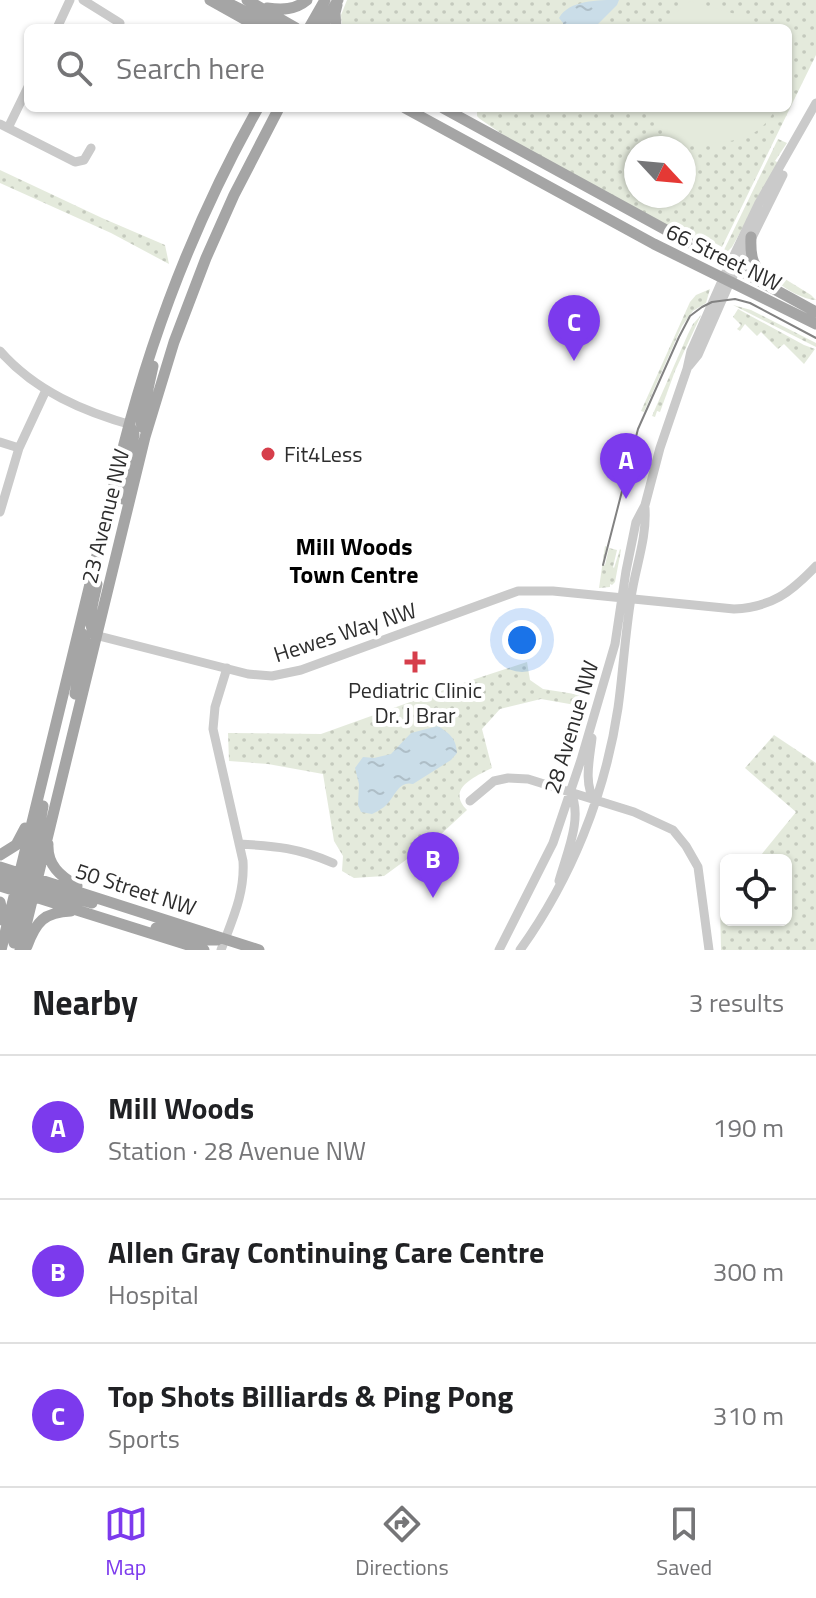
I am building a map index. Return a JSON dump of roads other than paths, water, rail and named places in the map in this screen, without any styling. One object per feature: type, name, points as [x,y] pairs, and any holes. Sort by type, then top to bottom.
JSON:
[{"type":"main road","points":[[210,0],[250,24]]},
{"type":"main road","points":[[222,0],[270,24]]},
{"type":"main road","points":[[253,3],[286,9],[307,0]]},
{"type":"main road","points":[[301,24],[316,0]]},
{"type":"main road","points":[[311,24],[325,0]]},
{"type":"main road","points":[[323,24],[338,0]]},
{"type":"main road","points":[[336,24],[338,0]]},
{"type":"main road","points":[[253,3],[292,24]]},
{"type":"main road","name":"23 Avenue NW","points":[[23,950],[26,885],[35,810],[129,425],[160,326],[207,208],[256,112]]},
{"type":"main road","points":[[234,195],[269,112]]},
{"type":"main road","name":"23 Avenue NW","points":[[1,950],[6,930],[49,828],[147,430],[174,342],[234,195],[277,112]]},
{"type":"main road","points":[[412,112],[606,218],[797,307],[812,310]]},
{"type":"main road","name":"66 Street NW","points":[[450,112],[816,324]]},
{"type":"main road","points":[[751,237],[751,259],[757,270],[777,290]]},
{"type":"main road","name":"66 Street NW","points":[[729,274],[777,290],[812,310]]},
{"type":"main road","points":[[147,430],[142,427],[141,421],[160,326]]},
{"type":"main road","points":[[118,548],[120,516],[134,434],[129,425]]},
{"type":"main road","points":[[96,637],[91,632],[90,624],[101,539]]},
{"type":"main road","points":[[73,728],[74,699],[85,641],[79,630]]},
{"type":"main road","points":[[13,950],[49,773],[48,754]]},
{"type":"main road","points":[[0,855],[16,845],[35,810]]},
{"type":"main road","points":[[49,828],[48,853],[52,865],[62,877],[87,894]]},
{"type":"main road","name":"50 Street NW","points":[[0,867],[26,885],[80,911],[204,950]]},
{"type":"main road","points":[[0,876],[106,907],[152,915]]},
{"type":"main road","name":"50 Street NW","points":[[0,886],[26,885],[87,894],[152,915],[224,944],[259,950]]},
{"type":"main road","points":[[0,902],[6,930]]},
{"type":"main road","points":[[23,950],[44,917],[63,911],[80,911]]},
{"type":"main road","points":[[112,921],[150,926],[224,944]]},
{"type":"street","points":[[59,24],[70,0]]},
{"type":"street","points":[[83,0],[120,23]]},
{"type":"street","points":[[24,94],[4,126],[75,162],[84,160],[91,148]]},
{"type":"street","name":"28 Avenue NW","points":[[729,274],[751,237],[816,105]]},
{"type":"street","name":"28 Avenue NW","points":[[499,950],[553,843],[570,792],[615,644],[646,525],[645,505],[691,351],[759,203],[816,105]]},
{"type":"street","points":[[0,351],[18,370],[46,390],[76,405],[147,430]]},
{"type":"street","points":[[0,512],[19,448],[46,390]]},
{"type":"street","points":[[0,442],[19,448]]},
{"type":"street","name":"Hewes Way NW","points":[[79,630],[96,637],[259,676],[272,676],[344,655],[518,591],[553,591],[734,609],[754,608],[782,597],[816,566]]},
{"type":"street","name":"28 Avenue NW","points":[[520,950],[563,883],[587,829],[618,709],[627,598]]},
{"type":"street","points":[[224,944],[244,877],[213,729],[215,707],[227,668]]},
{"type":"street","points":[[594,716],[589,786],[595,801]]},
{"type":"street","points":[[470,801],[494,781],[528,779],[634,812],[673,830],[698,867],[709,950]]},
{"type":"street","points":[[553,901],[577,815],[570,792]]},
{"type":"street","points":[[239,844],[279,846],[333,863]]},
{"type":"water","points":[[619,0],[598,24],[563,24],[559,18],[577,4]]},
{"type":"water","points":[[438,726],[454,740],[457,753],[451,760],[413,784],[404,785],[378,811],[372,814],[361,812],[355,768],[363,757],[391,754],[411,733]]},
{"type":"tram line","points":[[603,565],[638,429],[690,316],[712,302],[735,299],[750,303],[816,338]]},
{"type":"place","name":"Top Shots Billiards & Ping Pong","points":[[574,361]]},
{"type":"place","name":"Fit4Less","points":[[268,454]]},
{"type":"place","name":"Mill Woods","points":[[626,499]]},
{"type":"place","name":"Pediatric Clinic Dr. J Brar","points":[[415,662]]},
{"type":"place","name":"Allen Gray Continuing Care Centre","points":[[433,898]]},
{"type":"district","name":"Mill Woods Town Centre","points":[[354,561]]}]
